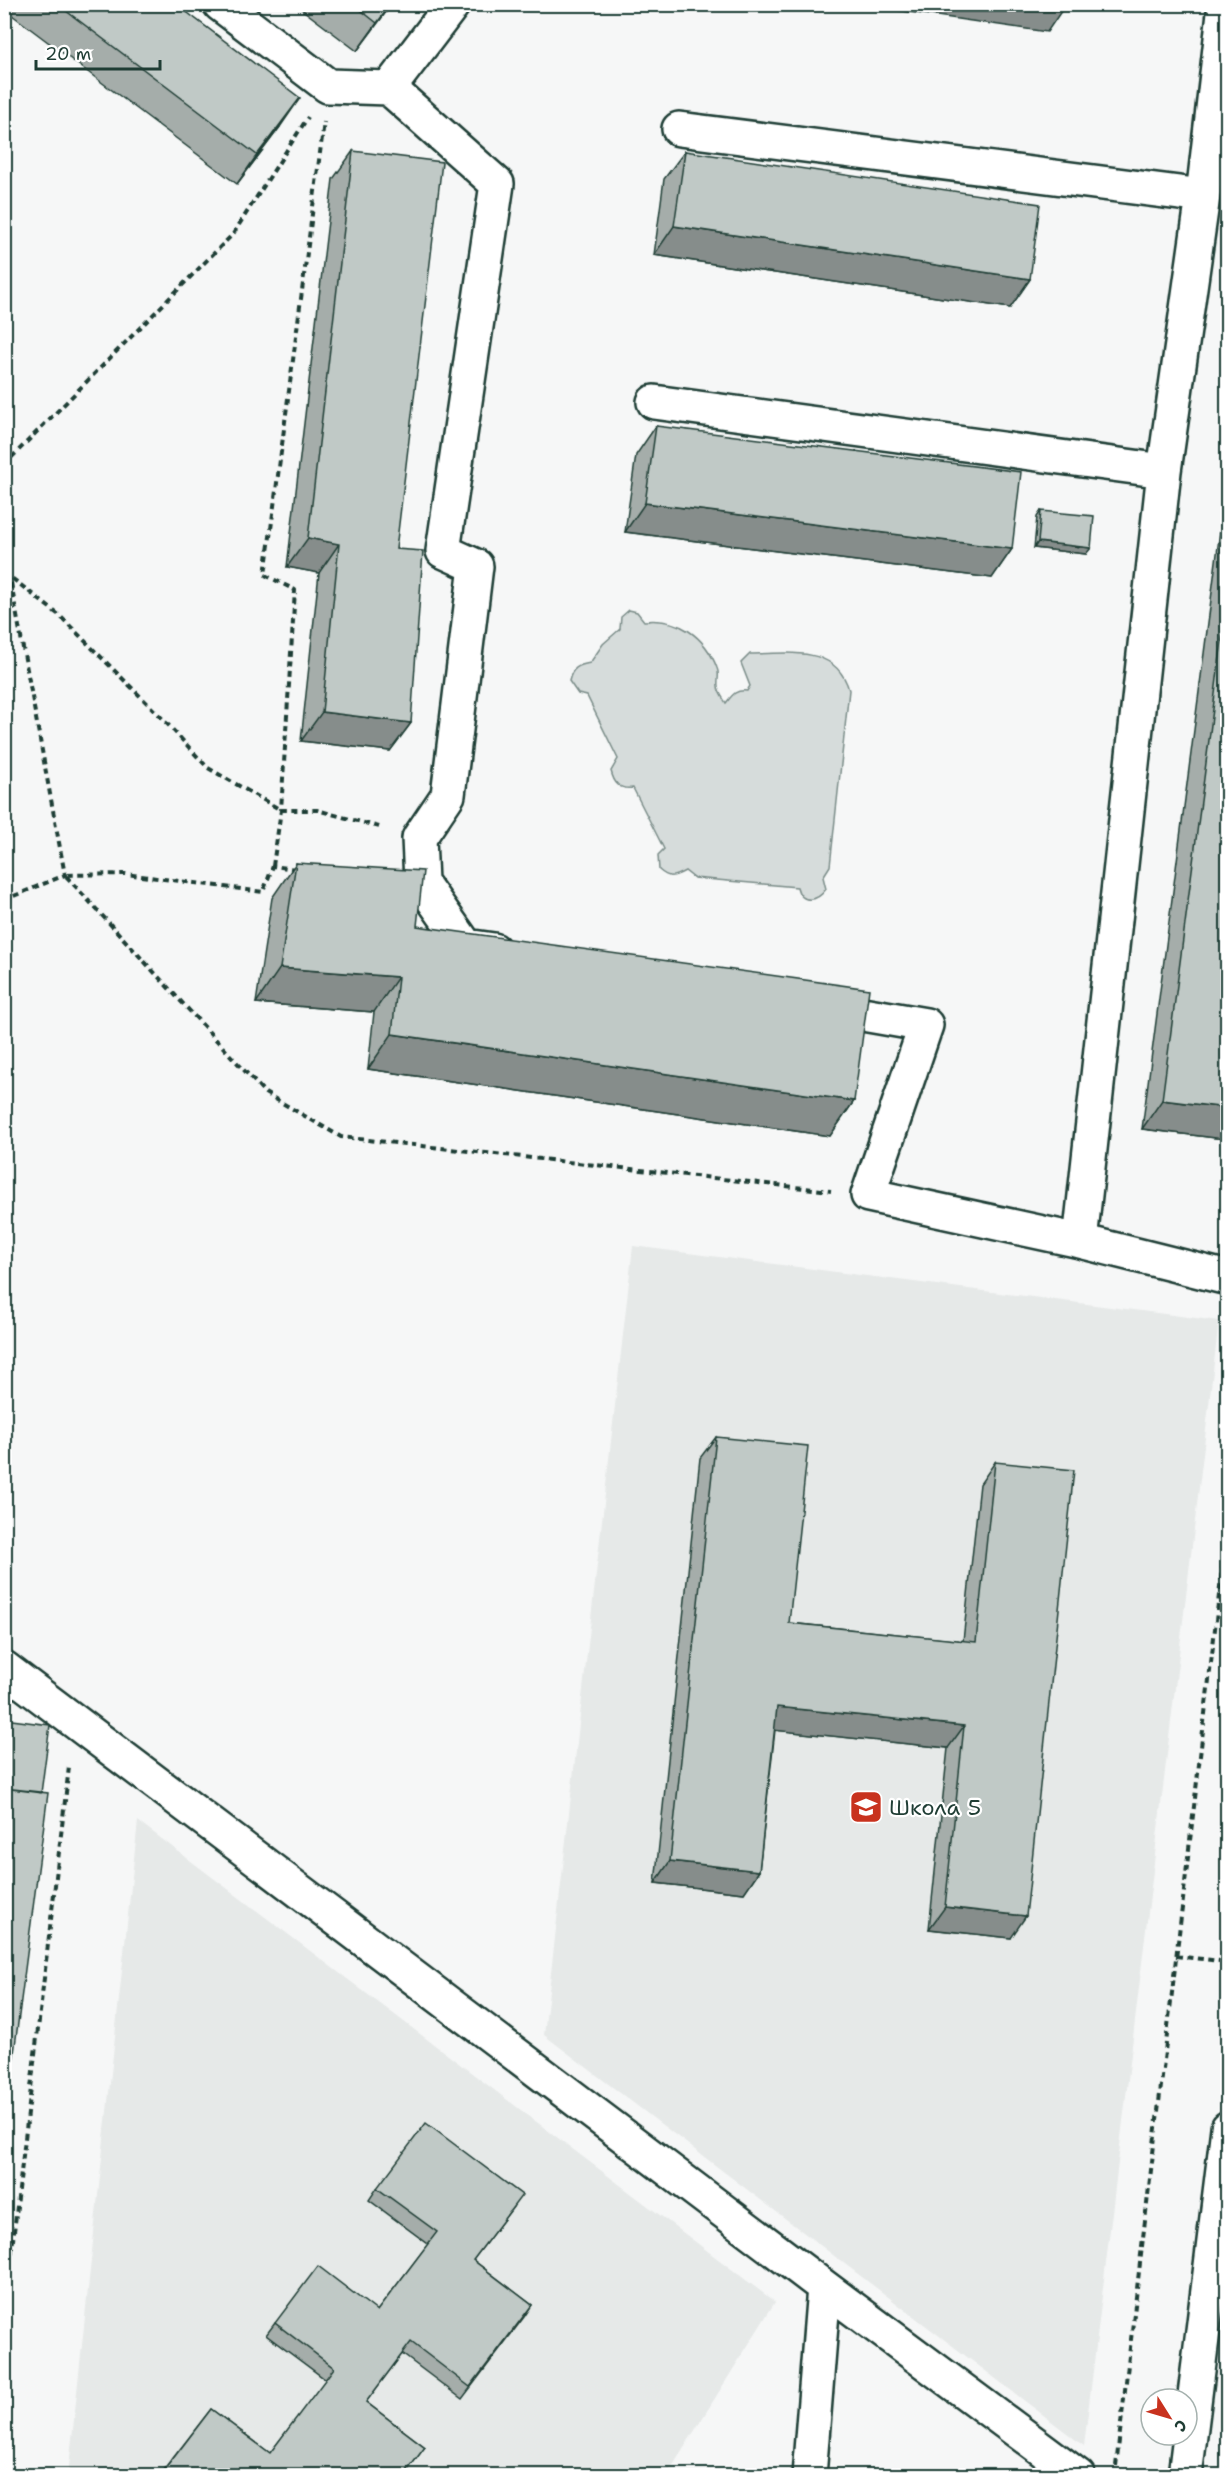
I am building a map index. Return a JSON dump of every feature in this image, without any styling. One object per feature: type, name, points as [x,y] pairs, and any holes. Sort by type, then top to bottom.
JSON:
[{"type":"main road","points":[[220,4],[328,86],[389,88],[496,184],[444,551],[476,566],[448,795],[419,838],[421,882],[466,946],[525,956]]},
{"type":"main road","points":[[389,88],[453,4]]},
{"type":"main road","points":[[1080,1241],[1164,471],[1203,196],[1225,4]]},
{"type":"main road","points":[[680,129],[1203,196]]},
{"type":"main road","points":[[654,402],[1164,471]]},
{"type":"main road","points":[[797,1003],[927,1025],[868,1195],[1080,1241],[1227,1278]]},
{"type":"main road","points":[[4,1668],[824,2287],[1078,2475]]},
{"type":"main road","points":[[1185,2475],[1227,2128]]},
{"type":"main road","points":[[809,2475],[824,2287]]},
{"type":"path","points":[[4,465],[232,234],[328,86]]},
{"type":"path","points":[[4,900],[65,875],[126,873],[263,892],[273,866],[281,810],[295,590],[265,575],[328,86]]},
{"type":"path","points":[[4,572],[59,615],[208,768],[281,810],[317,810],[419,838]]},
{"type":"path","points":[[10,578],[65,875],[265,1093],[341,1137],[868,1195]]},
{"type":"path","points":[[273,866],[307,870]]},
{"type":"path","points":[[1115,2475],[1227,1519]]},
{"type":"path","points":[[4,2316],[75,1721]]},
{"type":"path","points":[[1176,1956],[1227,1962]]},
{"type":"shaded area","points":[[629,610],[637,612],[644,621],[668,622],[689,631],[698,638],[717,668],[718,688],[726,703],[735,693],[747,691],[750,686],[741,663],[750,654],[809,655],[822,658],[843,675],[849,690],[830,866],[823,877],[826,889],[818,897],[806,899],[797,887],[694,878],[685,871],[669,876],[659,870],[658,855],[664,849],[633,788],[621,787],[614,779],[611,771],[618,759],[587,696],[578,694],[569,681],[574,670],[590,663],[603,644],[620,629],[621,617]]},
{"type":"shaded area","name":"Школа 5","points":[[633,1246],[1219,1321],[1084,2446],[544,2035]]},
{"type":"shaded area","points":[[138,1821],[775,2302],[667,2475],[68,2476]]},
{"type":"building","points":[[57,4],[176,4],[300,98],[257,155]]},
{"type":"building","points":[[353,4],[391,4],[377,23]]},
{"type":"building","points":[[353,151],[442,162],[396,549],[423,551],[411,723],[322,712],[339,544],[308,538]]},
{"type":"building","points":[[685,151],[1040,204],[1030,279],[674,226]]},
{"type":"building","points":[[656,426],[1021,472],[1012,549],[645,503]]},
{"type":"building","points":[[1041,511],[1094,516],[1091,548],[1038,542]]},
{"type":"building","points":[[1227,602],[1227,1108],[1162,1100]]},
{"type":"building","points":[[296,863],[423,871],[417,926],[869,989],[854,1101],[392,1034],[398,977],[280,968]]},
{"type":"building","points":[[716,1437],[808,1446],[789,1623],[976,1642],[995,1462],[1074,1470],[1026,1916],[945,1907],[964,1726],[777,1707],[759,1871],[670,1861]]},
{"type":"building","points":[[4,1719],[50,1725],[41,1793],[4,1788]]},
{"type":"building","points":[[4,1788],[48,1793],[4,2130]]},
{"type":"building","points":[[426,2123],[522,2195],[473,2260],[532,2305],[470,2387],[411,2342],[366,2402],[425,2447],[404,2475],[165,2475],[162,2473],[211,2409],[270,2453],[334,2368],[275,2323],[318,2266],[377,2311],[437,2232],[377,2188]]},
{"type":"place","name":"Школа 5","points":[[866,1807]]}]
